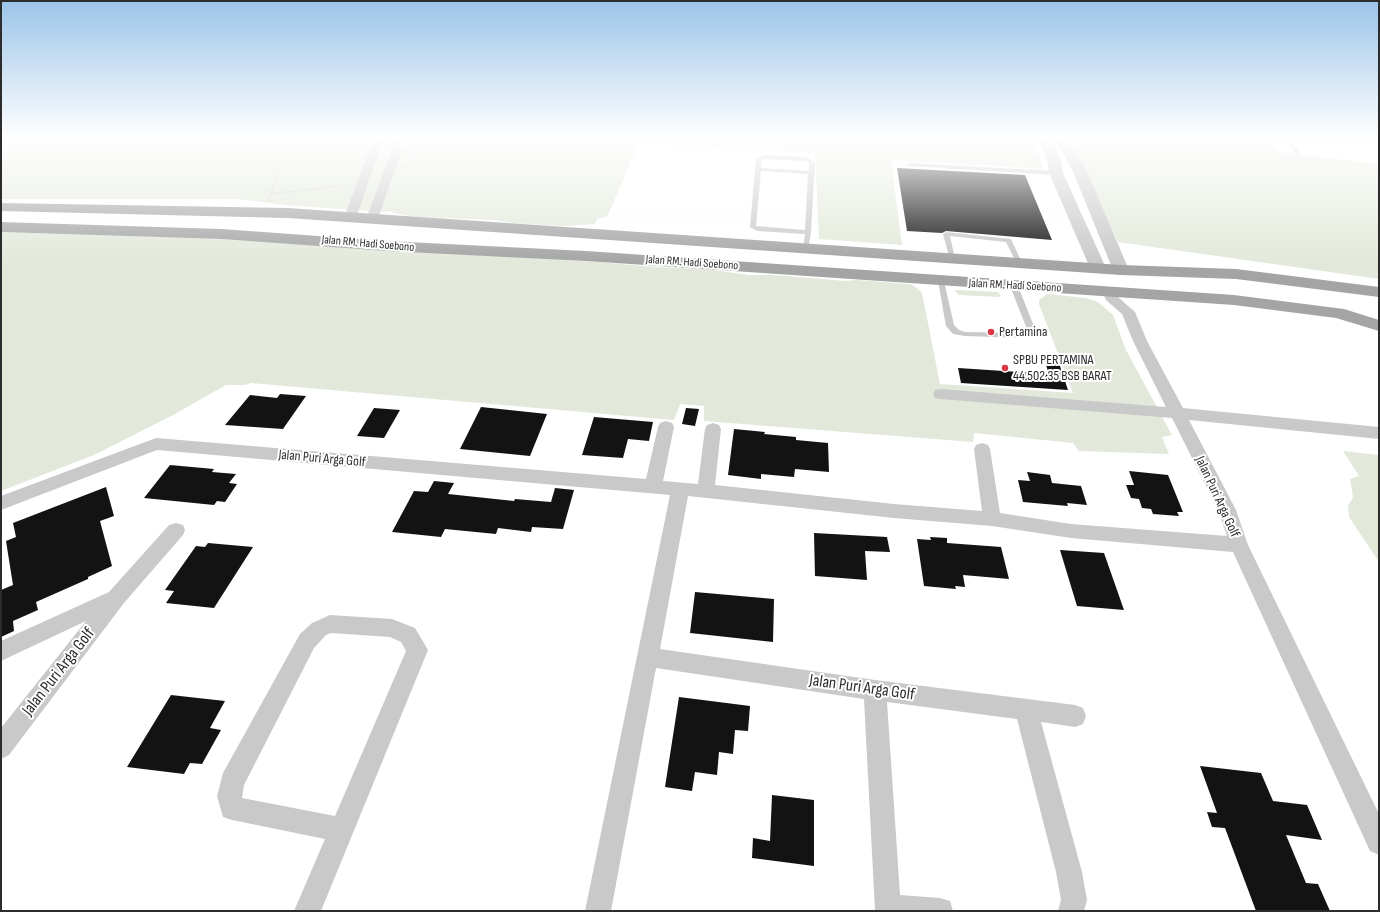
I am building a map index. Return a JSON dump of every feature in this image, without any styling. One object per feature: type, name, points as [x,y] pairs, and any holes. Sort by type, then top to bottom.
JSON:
[{"type":"main road","name":"Jalan RM. Hadi Soebono","points":[[1,207],[264,212],[1121,270],[1236,274],[1379,292]]},
{"type":"main road","name":"Jalan RM. Hadi Soebono","points":[[1,227],[222,234],[387,246],[586,256],[1014,286],[1129,292],[1234,300],[1338,313],[1379,326]]},
{"type":"main road","points":[[542,231],[530,235],[524,240],[524,242],[529,245],[574,250],[586,256]]},
{"type":"main road","points":[[1338,313],[1379,320]]},
{"type":"street","points":[[350,218],[364,180]]},
{"type":"street","points":[[372,219],[386,180]]},
{"type":"street","points":[[1060,180],[1098,268]]},
{"type":"street","points":[[1084,180],[1121,270]]},
{"type":"street","name":"Jalan Puri Arga Golf","points":[[1,503],[156,444],[680,490],[706,491],[894,511],[992,519],[1071,531],[1239,545],[1227,510],[1140,341],[1128,312],[1113,300],[1109,291]]},
{"type":"street","name":"Jalan Puri Arga Golf","points":[[1128,312],[1132,302],[1129,292]]},
{"type":"street","points":[[942,394],[1177,413],[1379,433]]},
{"type":"street","points":[[653,487],[666,427]]},
{"type":"street","points":[[706,491],[712,429]]},
{"type":"street","points":[[982,449],[992,519]]},
{"type":"street","points":[[598,911],[680,490]]},
{"type":"street","name":"Jalan Puri Arga Golf","points":[[1,747],[117,597],[176,530]]},
{"type":"street","points":[[1239,545],[1379,842]]},
{"type":"street","name":"Jalan Puri Arga Golf","points":[[1,652],[117,597]]},
{"type":"street","points":[[307,911],[342,830],[417,650],[408,635],[392,628],[330,624],[319,629],[313,634],[232,782],[229,796],[232,808],[342,830]]},
{"type":"street","name":"Jalan Puri Arga Golf","points":[[648,657],[875,690],[1075,716]]},
{"type":"street","points":[[875,690],[888,909],[940,911]]},
{"type":"street","points":[[1026,710],[1069,872],[1074,900],[1071,911]]},
{"type":"lane","points":[[757,180],[753,227],[756,229],[808,232]]},
{"type":"lane","points":[[806,249],[812,180]]},
{"type":"lane","points":[[952,259],[946,234],[1009,240],[1019,263]]},
{"type":"lane","points":[[941,281],[950,326],[956,332],[965,334],[1026,336],[1031,334],[1032,329],[1014,286]]},
{"type":"path","points":[[270,194],[275,180]]},
{"type":"green space","points":[[1,180],[623,180],[606,217],[597,219],[595,224],[565,226],[513,223],[494,220],[419,217],[393,213],[392,211],[382,212],[284,205],[239,199],[1,199]]},
{"type":"green space","points":[[816,180],[894,180],[902,245],[819,239]]},
{"type":"green space","points":[[1088,180],[1379,180],[1379,279],[1118,242]]},
{"type":"green space","points":[[1,232],[224,239],[706,269],[749,275],[775,275],[845,281],[857,280],[910,284],[922,293],[940,384],[1073,393],[1039,304],[1039,300],[1047,294],[1086,298],[1098,302],[1113,315],[1126,350],[1172,435],[1162,437],[1169,454],[1079,451],[1073,443],[974,433],[973,442],[704,421],[704,406],[680,404],[674,420],[251,383],[245,385],[226,385],[173,415],[94,455],[1,491]]},
{"type":"green space","points":[[955,291],[998,292],[1001,296],[959,295]]},
{"type":"green space","points":[[1343,451],[1379,455],[1379,562],[1349,517],[1348,506],[1353,497],[1350,479],[1359,476]]},
{"type":"building","points":[[899,180],[1027,180],[1052,240],[946,231],[942,233],[907,231]]},
{"type":"building","points":[[1044,359],[1058,360],[1068,390],[961,383],[958,368],[1049,374]]},
{"type":"building","points":[[280,394],[306,396],[283,429],[225,425],[250,395],[277,398]]},
{"type":"building","points":[[481,407],[547,414],[530,456],[460,449]]},
{"type":"building","points":[[374,408],[400,410],[384,438],[357,436]]},
{"type":"building","points":[[686,408],[699,409],[695,426],[682,424]]},
{"type":"building","points":[[594,417],[653,422],[649,441],[628,439],[623,458],[582,455]]},
{"type":"building","points":[[734,429],[796,437],[796,440],[828,443],[829,472],[795,469],[794,477],[761,474],[761,479],[728,475]]},
{"type":"building","points":[[170,465],[214,469],[212,472],[236,474],[229,483],[237,484],[225,502],[217,501],[214,505],[144,498]]},
{"type":"building","points":[[1129,471],[1168,475],[1183,512],[1177,512],[1179,516],[1153,514],[1151,509],[1142,508],[1139,499],[1131,498],[1126,485],[1134,485]]},
{"type":"building","points":[[1027,472],[1050,475],[1052,483],[1081,486],[1087,505],[1067,503],[1068,506],[1023,502],[1018,480],[1030,481]]},
{"type":"building","points":[[434,481],[454,483],[448,494],[514,501],[515,499],[551,502],[555,488],[574,490],[563,529],[532,527],[531,532],[498,528],[496,534],[445,529],[441,537],[392,532],[414,491],[428,492]]},
{"type":"building","points":[[106,487],[114,516],[100,521],[112,566],[88,577],[88,579],[36,602],[38,610],[13,621],[14,631],[1,637],[1,590],[13,585],[6,541],[16,537],[13,523]]},
{"type":"building","points":[[814,533],[887,537],[890,552],[865,551],[867,580],[815,576]]},
{"type":"building","points":[[930,537],[947,538],[947,543],[1001,547],[1009,579],[963,575],[965,587],[955,586],[956,589],[924,586],[917,539],[931,540]]},
{"type":"building","points":[[208,543],[253,547],[214,608],[166,603],[174,591],[165,590],[196,546],[205,547]]},
{"type":"building","points":[[1060,550],[1104,553],[1124,610],[1077,606]]},
{"type":"building","points":[[695,592],[774,599],[773,642],[690,633]]},
{"type":"building","points":[[171,695],[225,701],[210,728],[221,730],[202,764],[190,763],[184,774],[127,767]]},
{"type":"building","points":[[679,697],[750,706],[748,731],[735,730],[733,754],[719,752],[717,775],[695,772],[692,791],[665,787]]},
{"type":"building","points":[[1200,766],[1261,773],[1273,801],[1307,805],[1322,840],[1286,835],[1306,883],[1318,884],[1330,911],[1256,911],[1225,828],[1212,827],[1207,812],[1217,813]]},
{"type":"building","points":[[772,795],[814,800],[814,866],[752,858],[753,838],[770,841]]},
{"type":"place","name":"Pertamina","points":[[991,332]]},
{"type":"place","name":"SPBU PERTAMINA 44.502.35 BSB BARAT","points":[[1005,368]]}]
